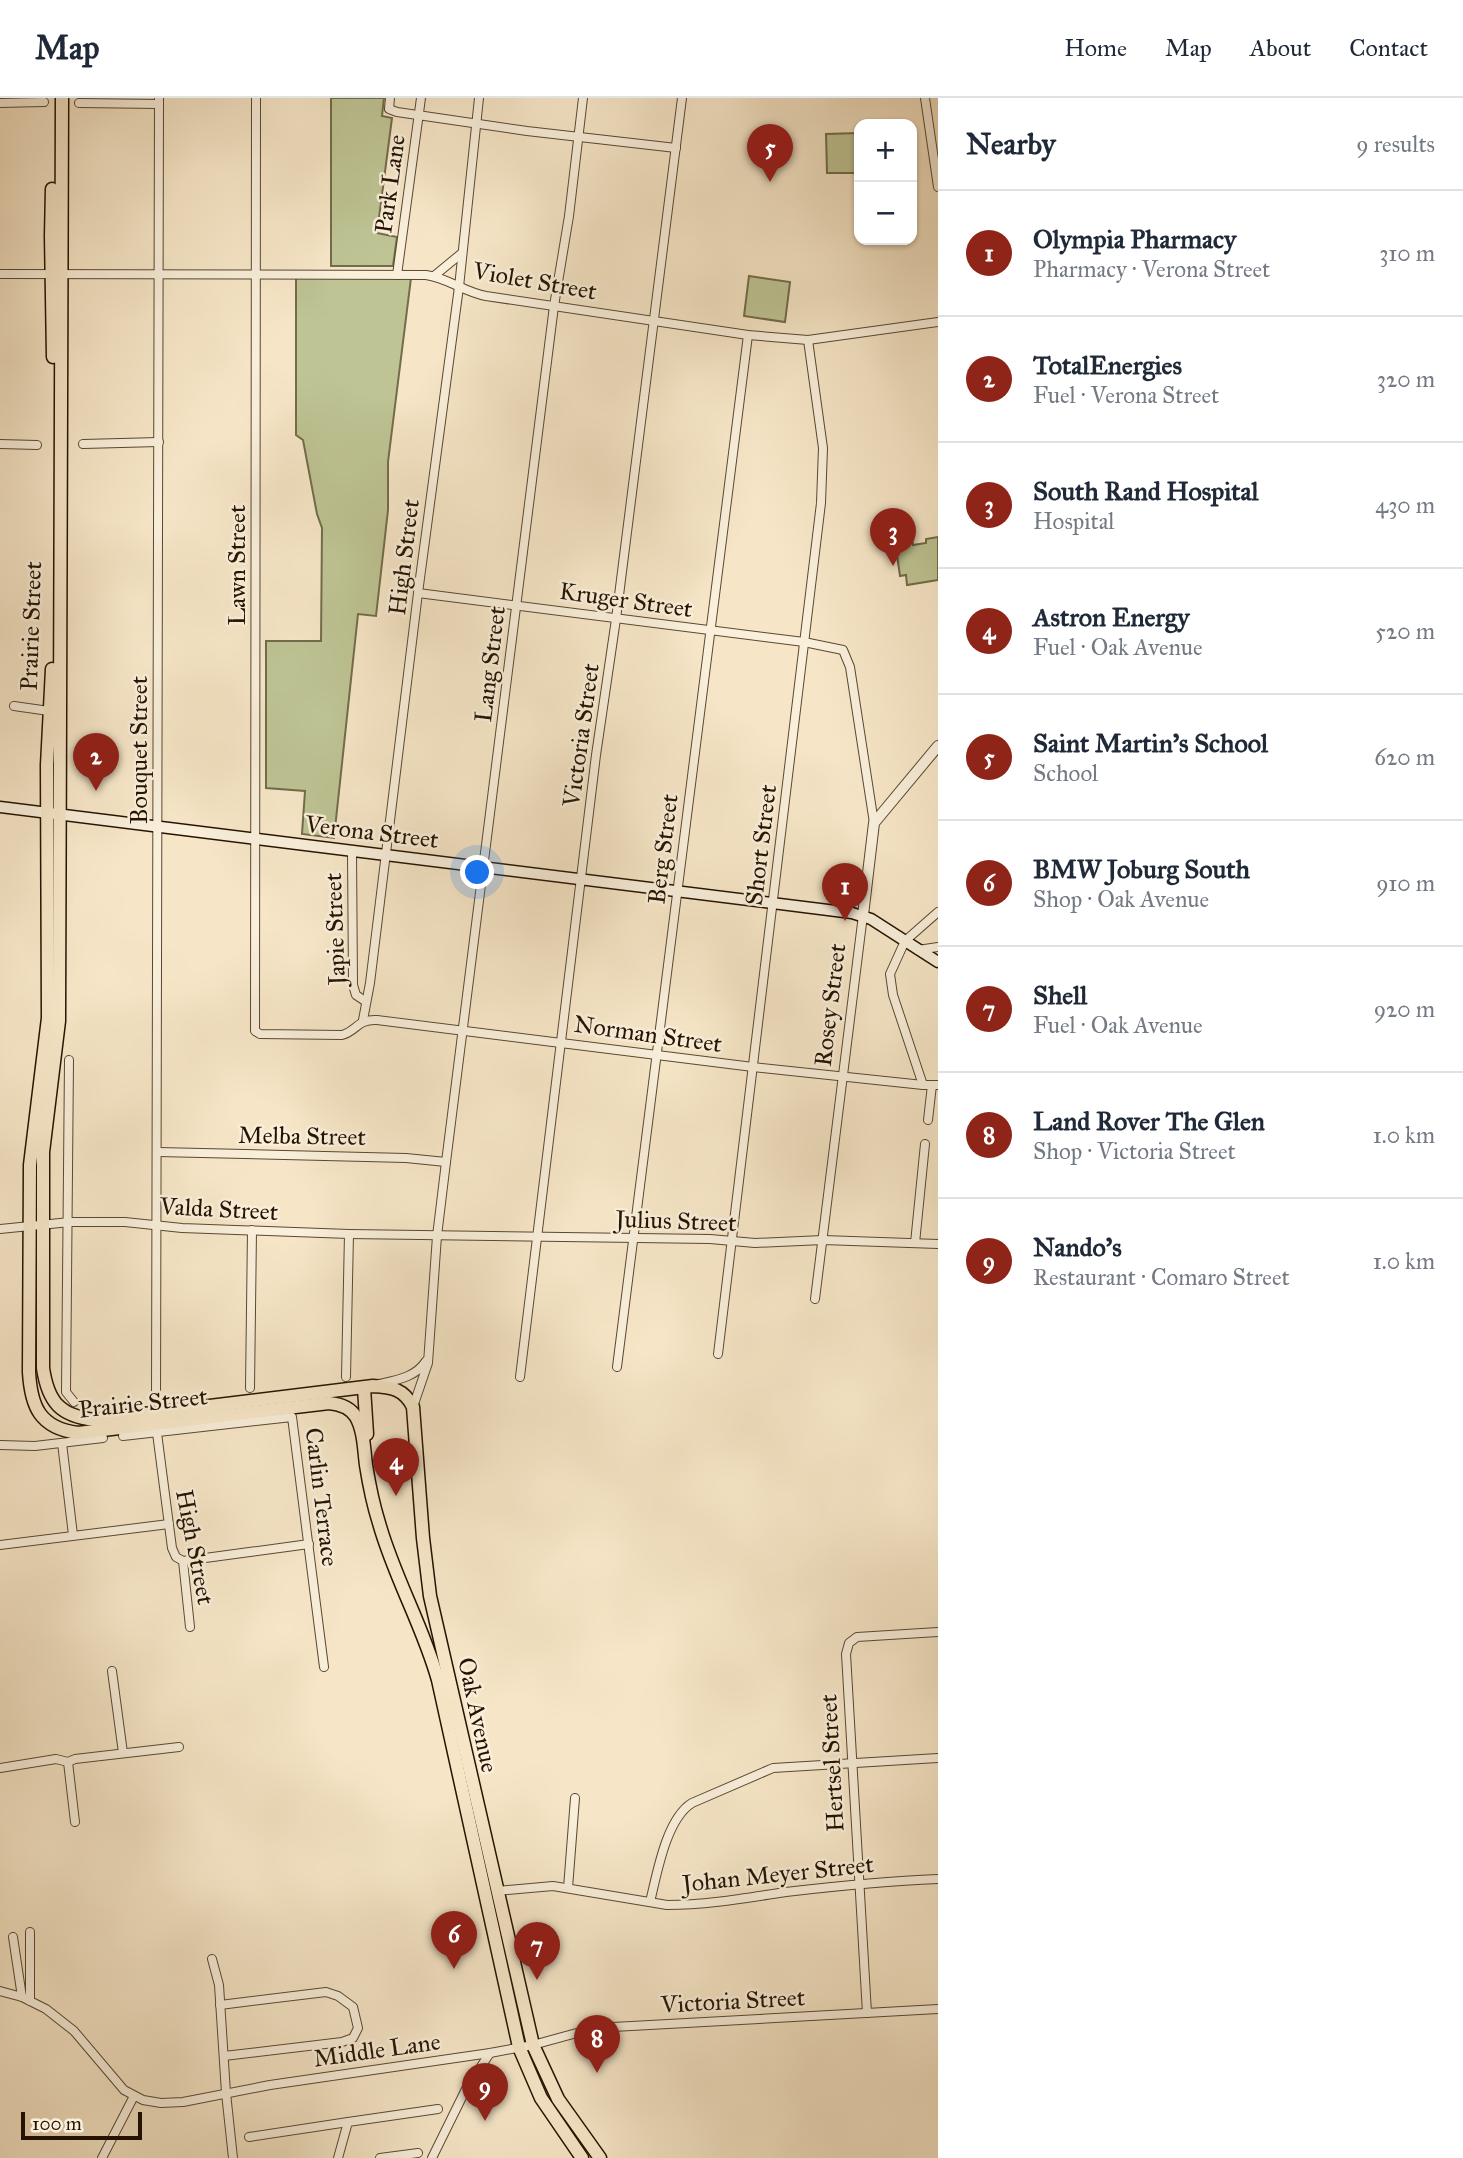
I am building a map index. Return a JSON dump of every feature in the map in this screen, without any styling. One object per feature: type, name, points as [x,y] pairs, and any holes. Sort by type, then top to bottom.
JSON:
[{"type":"main road","name":"Prairie Street","points":[[62,98],[56,274],[53,663],[49,711],[59,1021],[43,1153],[44,1380],[52,1398],[71,1416],[95,1420],[369,1387],[387,1387],[404,1393]]},
{"type":"main road","name":"Prairie Street","points":[[49,100],[56,274],[53,813],[48,1018],[32,1149],[29,1225],[30,1391],[38,1412],[52,1426],[78,1433],[329,1403],[346,1407],[356,1416],[365,1455]]},
{"type":"main road","name":"Verona Street","points":[[0,807],[863,915]]},
{"type":"main road","points":[[863,915],[938,962]]},
{"type":"main road","points":[[365,1455],[369,1387]]},
{"type":"main road","name":"Oak Avenue","points":[[404,1393],[413,1407],[430,1596],[533,2045],[558,2099],[600,2158]]},
{"type":"main road","name":"Oak Avenue","points":[[365,1455],[379,1526],[426,1640],[438,1680],[519,2047],[541,2098],[582,2158]]},
{"type":"street","name":"Lawn Street","points":[[256,98],[256,1032],[342,1035],[365,1020]]},
{"type":"street","points":[[390,98],[389,109],[419,115],[676,148]]},
{"type":"street","name":"Park Lane","points":[[397,275],[421,98]]},
{"type":"street","name":"High Street","points":[[365,1020],[365,1002],[370,983],[459,287],[479,98]]},
{"type":"street","name":"Lang Street","points":[[413,1407],[429,1356],[437,1236],[446,1161],[554,306],[569,216],[583,98]]},
{"type":"street","name":"Victoria Street","points":[[520,1377],[682,98]]},
{"type":"street","points":[[925,98],[935,137],[938,187]]},
{"type":"street","points":[[0,103],[49,100]]},
{"type":"street","points":[[79,103],[159,101]]},
{"type":"street","name":"Bouquet Street","points":[[156,1402],[159,101]]},
{"type":"street","points":[[434,276],[462,253]]},
{"type":"street","name":"Violet Street","points":[[0,274],[434,276],[474,294],[748,335],[808,340],[938,322]]},
{"type":"street","name":"Berg Street","points":[[617,1367],[748,335]]},
{"type":"street","name":"Short Street","points":[[718,1354],[821,503],[824,463],[808,340]]},
{"type":"street","points":[[83,444],[159,442]]},
{"type":"street","points":[[0,444],[37,445]]},
{"type":"street","name":"Kruger Street","points":[[418,593],[829,646]]},
{"type":"street","name":"Rosey Street","points":[[815,1300],[874,823],[848,659],[843,650],[829,646]]},
{"type":"street","points":[[14,706],[49,711]]},
{"type":"street","points":[[874,823],[938,746]]},
{"type":"street","name":"Japie Street","points":[[352,851],[353,985],[356,995],[365,1002]]},
{"type":"street","points":[[928,1120],[931,1085],[891,987],[891,969],[905,941],[938,912]]},
{"type":"street","points":[[918,950],[938,947]]},
{"type":"street","name":"Norman Street","points":[[365,1020],[753,1067],[931,1085]]},
{"type":"street","points":[[69,1060],[66,1392],[74,1402]]},
{"type":"street","points":[[915,1243],[925,1144]]},
{"type":"street","name":"Melba Street","points":[[158,1152],[446,1161]]},
{"type":"street","name":"Valda Street","points":[[0,1229],[67,1222],[125,1222],[252,1230],[437,1236]]},
{"type":"street","points":[[250,1388],[252,1230]]},
{"type":"street","points":[[346,1377],[349,1234]]},
{"type":"street","name":"Julius Street","points":[[437,1236],[769,1243],[823,1240],[938,1244]]},
{"type":"street","points":[[369,1387],[411,1375],[421,1368],[429,1356]]},
{"type":"street","name":"Carlin Terrace","points":[[123,1437],[292,1417],[324,1667]]},
{"type":"street","name":"High Street","points":[[157,1433],[173,1552],[183,1561],[190,1627]]},
{"type":"street","points":[[0,1445],[62,1443],[103,1438]]},
{"type":"street","name":"Prairie Street","points":[[62,1443],[73,1535]]},
{"type":"street","points":[[0,1545],[169,1524]]},
{"type":"street","points":[[183,1561],[309,1544]]},
{"type":"street","name":"Hertsel Street","points":[[867,2013],[845,1657],[847,1647],[853,1639],[861,1636],[938,1632]]},
{"type":"street","points":[[112,1671],[123,1753]]},
{"type":"street","points":[[0,1768],[56,1759],[68,1762],[75,1759],[179,1748]]},
{"type":"street","points":[[650,1902],[672,1829],[680,1812],[687,1806],[773,1768],[938,1758]]},
{"type":"street","points":[[68,1762],[75,1822]]},
{"type":"street","points":[[568,1888],[575,1798]]},
{"type":"street","name":"Johan Meyer Street","points":[[497,1891],[542,1885],[680,1905],[858,1883],[938,1879]]},
{"type":"street","points":[[26,1999],[30,1932]]},
{"type":"street","points":[[13,1937],[26,1999]]},
{"type":"street","points":[[212,1959],[218,1976],[233,2158]]},
{"type":"street","points":[[0,1991],[26,1999],[62,2020],[119,2086],[134,2096],[102,2158]]},
{"type":"street","points":[[220,2005],[330,1993],[351,2005],[357,2017],[357,2030],[350,2040],[225,2056]]},
{"type":"street","name":"Victoria Street","points":[[533,2045],[603,2028],[938,2009]]},
{"type":"street","name":"Middle Lane","points":[[134,2096],[156,2103],[176,2103],[533,2045]]},
{"type":"street","points":[[432,2158],[477,2071],[490,2053]]},
{"type":"street","points":[[466,2056],[477,2071]]},
{"type":"street","points":[[249,2137],[438,2109]]},
{"type":"street","points":[[338,2158],[348,2122]]},
{"type":"street","points":[[380,2158],[418,2153]]},
{"type":"green space","points":[[331,98],[384,98],[382,116],[392,118],[377,233],[397,237],[393,266],[331,266]]},
{"type":"green space","points":[[854,133],[854,173],[827,173],[826,134]]},
{"type":"green space","points":[[749,276],[790,282],[785,322],[744,316]]},
{"type":"green space","points":[[296,278],[411,278],[388,462],[388,510],[376,616],[358,614],[334,838],[302,834],[305,791],[266,788],[266,641],[321,641],[322,528],[303,440],[296,435]]},
{"type":"green space","points":[[938,537],[938,580],[907,585],[906,575],[900,576],[895,541],[912,539],[913,545]]},
{"type":"place","name":"Saint Martin's School","points":[[770,182]]},
{"type":"place","name":"South Rand Hospital","points":[[893,566]]},
{"type":"place","name":"TotalEnergies","points":[[96,791]]},
{"type":"place","name":"Olympia Pharmacy","points":[[845,921]]},
{"type":"place","name":"Astron Energy","points":[[396,1496]]},
{"type":"place","name":"BMW Joburg South","points":[[454,1969]]},
{"type":"place","name":"Shell","points":[[537,1980]]},
{"type":"place","name":"Land Rover The Glen","points":[[597,2073]]},
{"type":"place","name":"Nando's","points":[[485,2121]]}]
